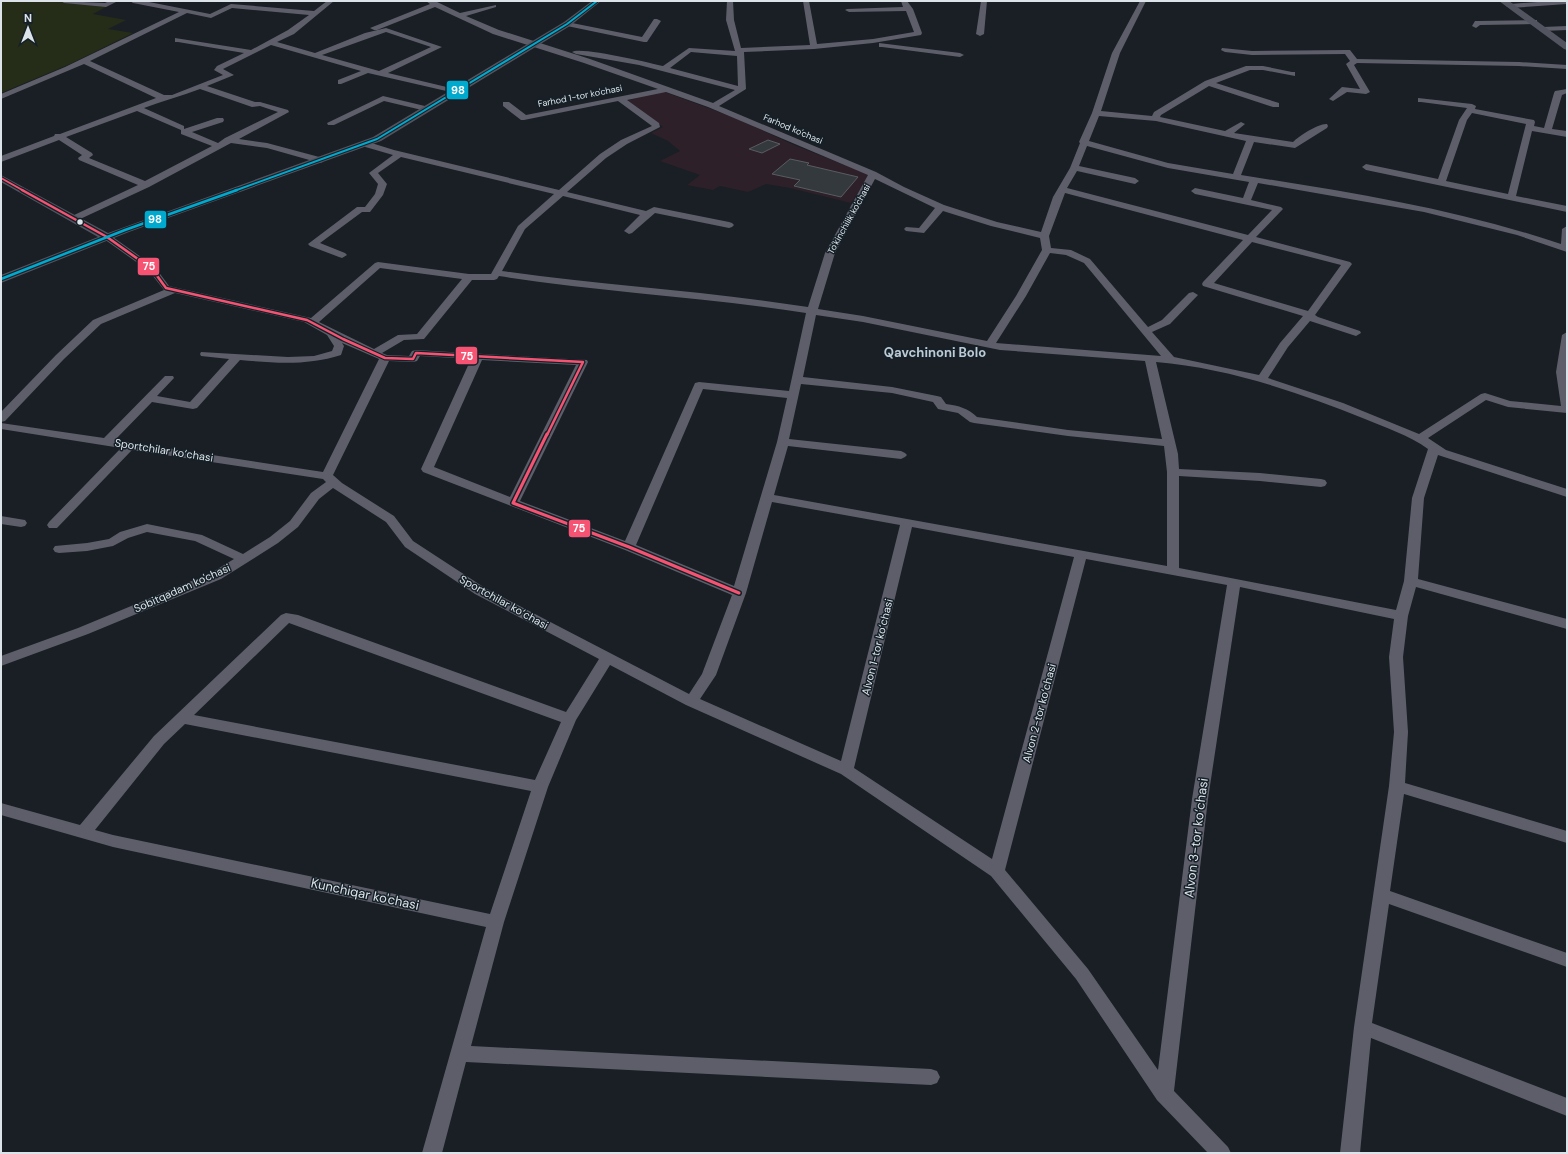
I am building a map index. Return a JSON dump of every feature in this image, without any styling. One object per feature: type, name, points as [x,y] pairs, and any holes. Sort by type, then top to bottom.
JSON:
[{"type":"main road","points":[[2,278],[107,237],[365,144],[386,135],[455,91],[567,24],[597,1]]},
{"type":"main road","points":[[1506,3],[1567,47]]},
{"type":"main road","points":[[1,178],[107,237]]},
{"type":"street","points":[[64,1],[106,5],[115,1]]},
{"type":"street","points":[[133,1],[211,16],[232,6],[316,12]]},
{"type":"street","points":[[160,5],[170,1]]},
{"type":"street","points":[[1,158],[136,107],[163,98],[173,97],[230,75],[218,70],[291,32],[331,1]]},
{"type":"street","points":[[730,1],[730,20],[740,52],[742,89]]},
{"type":"street","points":[[806,1],[814,46]]},
{"type":"street","points":[[662,70],[689,50],[740,52],[873,41],[908,36],[918,33],[916,25],[904,1]]},
{"type":"street","points":[[980,34],[984,1]]},
{"type":"street","points":[[990,345],[1021,296],[1047,250],[1044,236],[1058,197],[1074,168],[1083,142],[1096,113],[1116,53],[1143,1]]},
{"type":"street","points":[[1506,3],[1567,2]]},
{"type":"street","points":[[368,30],[432,3]]},
{"type":"street","name":"Farhod ko'chasi","points":[[432,3],[496,32],[532,45],[587,61],[664,90],[713,106],[873,174],[900,189],[941,207],[994,224],[1044,236]]},
{"type":"street","points":[[460,15],[494,6]]},
{"type":"street","points":[[849,10],[909,9]]},
{"type":"street","points":[[1,97],[83,61],[186,11]]},
{"type":"street","points":[[567,24],[644,40],[657,21]]},
{"type":"street","points":[[1476,26],[1478,23],[1534,22]]},
{"type":"street","points":[[1543,29],[1567,28]]},
{"type":"street","points":[[316,55],[368,35],[386,30],[438,47],[380,74]]},
{"type":"street","points":[[178,40],[252,52]]},
{"type":"street","points":[[873,41],[881,45],[960,55]]},
{"type":"street","points":[[272,43],[380,74],[455,91]]},
{"type":"street","points":[[1225,50],[1252,53],[1346,52],[1354,61],[1519,64],[1567,67]]},
{"type":"street","points":[[558,53],[571,52],[593,54],[742,89]]},
{"type":"street","points":[[83,61],[163,98]]},
{"type":"street","points":[[1332,99],[1344,89],[1366,92],[1350,64],[1354,61]]},
{"type":"street","points":[[1156,119],[1157,114],[1208,83],[1249,68],[1263,68],[1292,74]]},
{"type":"street","points":[[341,82],[370,70]]},
{"type":"street","points":[[1208,83],[1276,105]]},
{"type":"street","points":[[75,218],[146,185],[228,140],[285,112],[260,104],[255,105],[201,87]]},
{"type":"street","points":[[713,106],[742,89]]},
{"type":"street","name":"Farhod 1-tor ko'chasi","points":[[506,104],[524,118],[664,90]]},
{"type":"street","points":[[1547,131],[1558,92],[1567,91]]},
{"type":"street","points":[[330,123],[383,98],[426,109]]},
{"type":"street","points":[[312,323],[378,265],[469,277],[494,277],[498,273],[520,228],[603,156],[624,142],[656,127],[656,125],[619,98]]},
{"type":"street","points":[[1421,100],[1472,106],[1463,120],[1441,183]]},
{"type":"street","points":[[136,107],[181,128]]},
{"type":"street","points":[[1470,110],[1530,122],[1511,198]]},
{"type":"street","points":[[1096,113],[1156,119],[1250,139],[1295,146],[1301,139],[1324,126]]},
{"type":"street","points":[[218,146],[184,132],[220,120]]},
{"type":"street","points":[[1227,134],[1241,124]]},
{"type":"street","points":[[1529,128],[1567,134]]},
{"type":"street","points":[[58,136],[89,155],[82,158],[146,185]]},
{"type":"street","points":[[1236,177],[1250,139]]},
{"type":"street","points":[[228,140],[267,146],[320,160]]},
{"type":"street","points":[[1083,142],[1179,168],[1368,198],[1430,211],[1528,235],[1566,248],[1567,229]]},
{"type":"street","points":[[365,144],[400,154],[647,214]]},
{"type":"street","points":[[342,254],[312,244],[339,226],[360,209],[367,210],[372,206],[383,184],[373,173],[400,154]]},
{"type":"street","points":[[1366,167],[1567,209]]},
{"type":"street","points":[[1074,168],[1134,181]]},
{"type":"street","name":"To'kinchilik ko'chasi","points":[[691,701],[709,675],[739,593],[783,442],[812,311],[830,252],[873,174]]},
{"type":"street","points":[[1246,201],[1254,180]]},
{"type":"street","points":[[1063,190],[1347,264],[1310,314],[1284,345],[1262,379]]},
{"type":"street","points":[[1195,191],[1278,209],[1207,284],[1310,314],[1314,319],[1356,334]]},
{"type":"street","points":[[909,229],[921,231],[941,207]]},
{"type":"street","points":[[629,231],[647,214],[654,210],[729,225]]},
{"type":"street","points":[[107,237],[152,269],[166,288],[307,320],[385,358],[413,359],[416,353],[583,362],[513,503]]},
{"type":"street","points":[[1047,250],[1068,252],[1080,256],[1088,261],[1170,360]]},
{"type":"street","points":[[498,273],[558,282],[749,301],[863,319],[990,345],[1170,360],[1210,367],[1262,379],[1339,404],[1420,438],[1434,448],[1567,493]]},
{"type":"street","points":[[374,353],[402,337],[420,337],[469,277]]},
{"type":"street","points":[[1,419],[60,357],[97,322],[174,290]]},
{"type":"street","points":[[1147,331],[1166,322],[1192,295]]},
{"type":"street","points":[[205,354],[282,359],[313,359],[328,357],[337,353],[339,346],[331,333]]},
{"type":"street","points":[[1420,438],[1485,396],[1508,404],[1567,410],[1561,372],[1567,335]]},
{"type":"street","points":[[478,356],[427,469],[629,547],[739,593]]},
{"type":"street","points":[[149,398],[193,406],[237,357]]},
{"type":"street","points":[[330,479],[385,358]]},
{"type":"street","points":[[1150,359],[1172,454],[1173,571]]},
{"type":"street","points":[[107,442],[168,378]]},
{"type":"street","points":[[797,380],[892,390],[937,399],[942,407],[967,412],[974,420],[1068,433],[1169,443]]},
{"type":"street","points":[[629,547],[699,384],[793,395]]},
{"type":"street","name":"Sportchilar ko‘chasi","points":[[1,426],[130,445],[330,479],[390,519],[409,544],[480,591],[691,701],[846,770],[997,871],[1082,974],[1164,1094],[1221,1153]]},
{"type":"street","points":[[783,442],[901,455]]},
{"type":"street","points":[[53,525],[130,445]]},
{"type":"street","points":[[1350,1153],[1363,1027],[1397,786],[1401,732],[1396,656],[1401,616],[1411,581],[1418,498],[1434,448]]},
{"type":"street","points":[[1173,472],[1260,477],[1321,483]]},
{"type":"street","name":"Sobitqadam ko'chasi","points":[[1,661],[83,631],[209,579],[274,540],[294,524],[330,479]]},
{"type":"street","points":[[766,497],[1234,582],[1401,616]]},
{"type":"street","points":[[1,520],[21,523]]},
{"type":"street","name":"Alvon 1-tor ko‘chasi","points":[[846,770],[907,523]]},
{"type":"street","points":[[58,549],[87,547],[113,542],[124,535],[147,528],[198,538],[244,559]]},
{"type":"street","name":"Alvon 2-tor ko‘chasi","points":[[997,871],[1081,555]]},
{"type":"street","points":[[1411,581],[1567,624]]},
{"type":"street","name":"Alvon 3-tor ko‘chasi","points":[[1164,1094],[1200,799],[1234,582]]},
{"type":"street","points":[[83,832],[159,740],[286,618],[293,618],[569,719]]},
{"type":"street","points":[[432,1153],[496,922],[540,787],[569,719],[608,657]]},
{"type":"street","points":[[182,718],[540,787]]},
{"type":"street","points":[[1397,786],[1567,838]]},
{"type":"street","name":"Kunchiqar ko'chasi","points":[[1,809],[129,844],[496,922]]},
{"type":"street","points":[[1381,895],[1567,960]]},
{"type":"street","points":[[1363,1027],[1567,1107]]},
{"type":"street","points":[[460,1054],[931,1077]]},
{"type":"shaded area","points":[[662,91],[738,119],[794,145],[870,175],[851,203],[790,188],[766,184],[748,192],[720,186],[713,190],[687,185],[700,175],[660,161],[680,151],[668,141],[651,133],[663,127],[626,101]]},
{"type":"green space","points":[[1,1],[58,1],[108,6],[93,14],[126,20],[108,29],[133,33],[70,64],[1,93]]},
{"type":"building","points":[[768,140],[780,144],[762,153],[749,149]]},
{"type":"building","points":[[790,159],[809,163],[807,165],[858,177],[841,197],[794,186],[800,180],[772,174]]},
{"type":"transit line","name":"98","points":[[1,279],[125,230],[377,139],[567,24],[597,1]]},
{"type":"transit line","name":"75","points":[[1,178],[107,237],[152,269],[166,288],[307,320],[343,339],[385,358],[413,359],[416,353],[583,362],[513,503],[629,547],[739,593]]},
{"type":"district","name":"Qavchinoni Bolo","points":[[935,352]]}]
